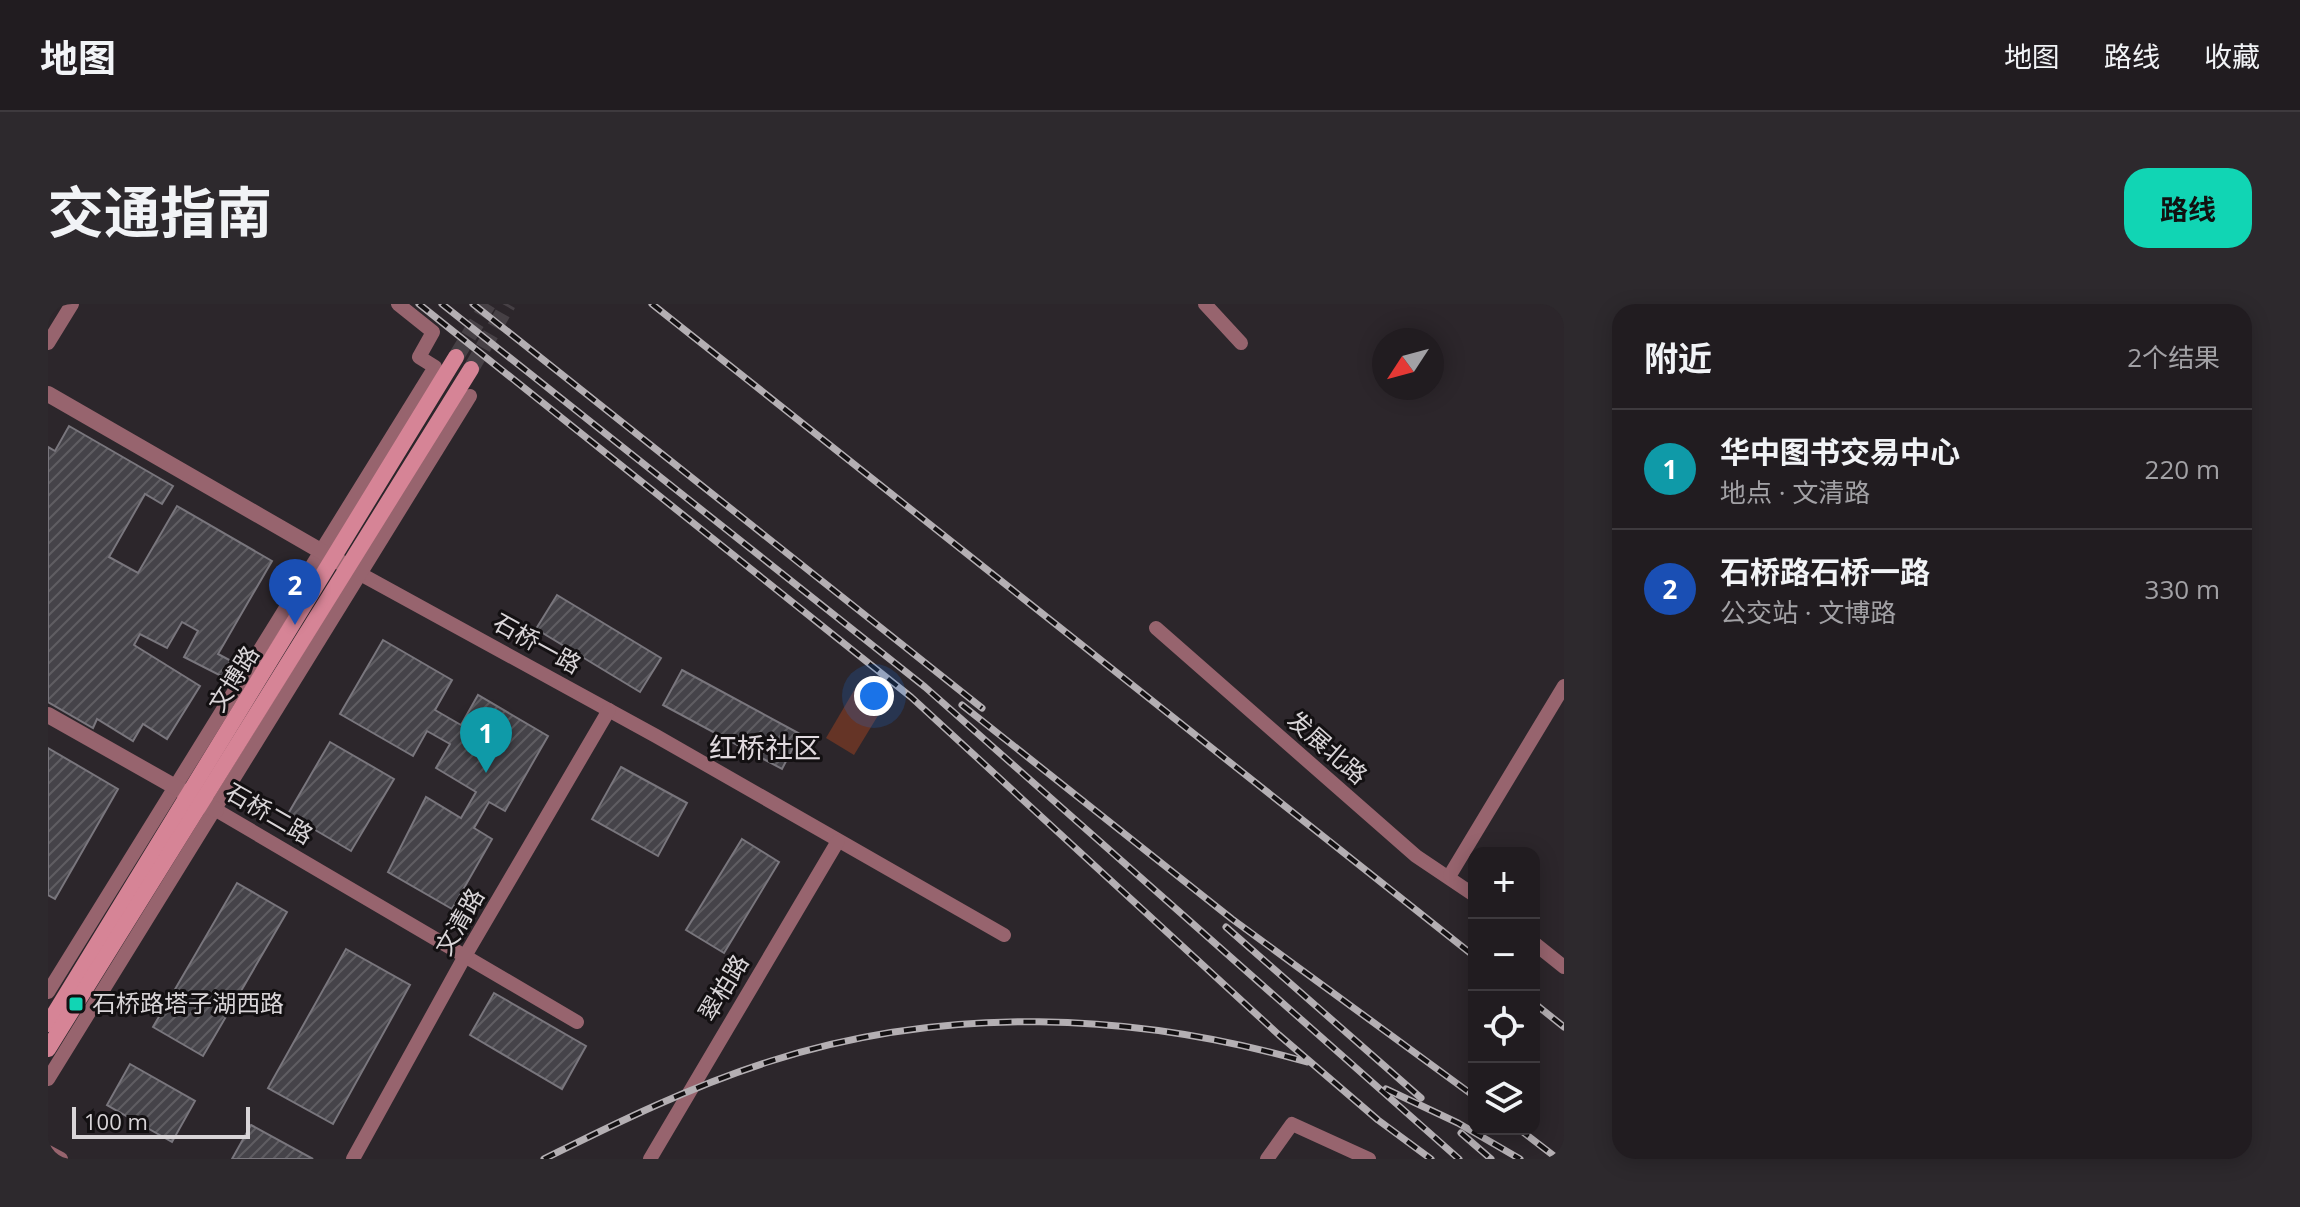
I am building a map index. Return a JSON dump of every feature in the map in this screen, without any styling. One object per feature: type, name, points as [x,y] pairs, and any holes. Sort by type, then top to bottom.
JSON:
[{"type":"main road","name":"文博路","points":[[48,1024],[348,568],[456,357]]},
{"type":"main road","points":[[348,568],[471,369]]},
{"type":"main road","name":"文博路","points":[[48,1049],[196,799]]},
{"type":"street","points":[[48,343],[72,304]]},
{"type":"street","points":[[48,1079],[196,799],[290,605],[319,552],[435,367],[419,357],[433,332],[398,304]]},
{"type":"street","points":[[1205,304],[1241,343]]},
{"type":"street","name":"石桥一路","points":[[48,394],[319,552],[609,710],[1004,935]]},
{"type":"street","points":[[348,568],[470,396]]},
{"type":"street","name":"发展北路","points":[[1156,628],[1416,856],[1450,875],[1468,890]]},
{"type":"street","points":[[1450,875],[1564,686]]},
{"type":"street","name":"文清路","points":[[353,1159],[465,956],[609,710]]},
{"type":"street","name":"石桥二路","points":[[48,715],[577,1022]]},
{"type":"street","points":[[48,992],[196,799]]},
{"type":"street","name":"翠柏路","points":[[650,1159],[838,841]]},
{"type":"street","points":[[1540,948],[1564,967]]},
{"type":"street","points":[[1267,1159],[1292,1124],[1369,1159]]},
{"type":"street","points":[[48,1152],[61,1159]]},
{"type":"shaded area","points":[[856,687],[885,704],[854,755],[826,738]]},
{"type":"building","points":[[69,426],[173,486],[162,504],[145,494],[109,557],[138,573],[177,506],[272,561],[218,654],[235,663],[227,679],[184,657],[198,631],[182,622],[167,648],[140,634],[134,645],[200,686],[167,739],[143,724],[133,741],[97,719],[93,728],[48,702],[48,447],[55,451]]},
{"type":"building","points":[[557,595],[661,658],[640,692],[536,629]]},
{"type":"building","points":[[383,640],[452,680],[435,710],[461,725],[478,695],[548,736],[505,811],[489,802],[474,828],[492,839],[452,909],[388,872],[426,797],[461,818],[476,792],[436,768],[450,744],[427,731],[413,756],[340,714]]},
{"type":"building","points":[[682,670],[800,734],[782,769],[663,705]]},
{"type":"building","points":[[330,742],[394,779],[351,851],[288,814]]},
{"type":"building","points":[[48,748],[118,789],[55,899],[48,895]]},
{"type":"building","points":[[621,767],[687,803],[658,856],[592,819]]},
{"type":"building","points":[[742,839],[779,862],[724,953],[686,930]]},
{"type":"building","points":[[237,883],[287,912],[203,1056],[153,1027]]},
{"type":"building","points":[[346,949],[410,985],[333,1124],[268,1088]]},
{"type":"building","points":[[494,993],[586,1046],[562,1089],[470,1035]]},
{"type":"building","points":[[130,1064],[195,1101],[172,1142],[107,1105]]},
{"type":"building","points":[[251,1125],[313,1159],[232,1159]]},
{"type":"tunnel","points":[[456,357],[488,304]]},
{"type":"tunnel","points":[[471,369],[508,304]]},
{"type":"railway","points":[[419,304],[911,697],[1279,1035],[1378,1120],[1431,1159]]},
{"type":"railway","points":[[442,304],[925,687],[1459,1159]]},
{"type":"railway","points":[[473,304],[982,708]]},
{"type":"railway","points":[[652,304],[1468,951]]},
{"type":"railway","points":[[962,705],[1232,919],[1468,1092]]},
{"type":"railway","points":[[1226,927],[1421,1098]]},
{"type":"railway","points":[[1540,1008],[1564,1027]]},
{"type":"railway","points":[[544,1159],[656,1106],[742,1071],[837,1043],[904,1030],[1039,1022],[1107,1025],[1241,1045],[1307,1062]]},
{"type":"railway","points":[[1386,1089],[1458,1123],[1520,1159]]},
{"type":"railway","points":[[1461,1133],[1491,1159]]},
{"type":"railway","points":[[1527,1135],[1558,1159]]},
{"type":"place","name":"石桥路石桥一路","points":[[295,625]]},
{"type":"place","name":"华中图书交易中心","points":[[486,773]]},
{"type":"place","name":"石桥路塔子湖西路","points":[[76,1004]]},
{"type":"district","name":"红桥社区","points":[[765,748]]}]
